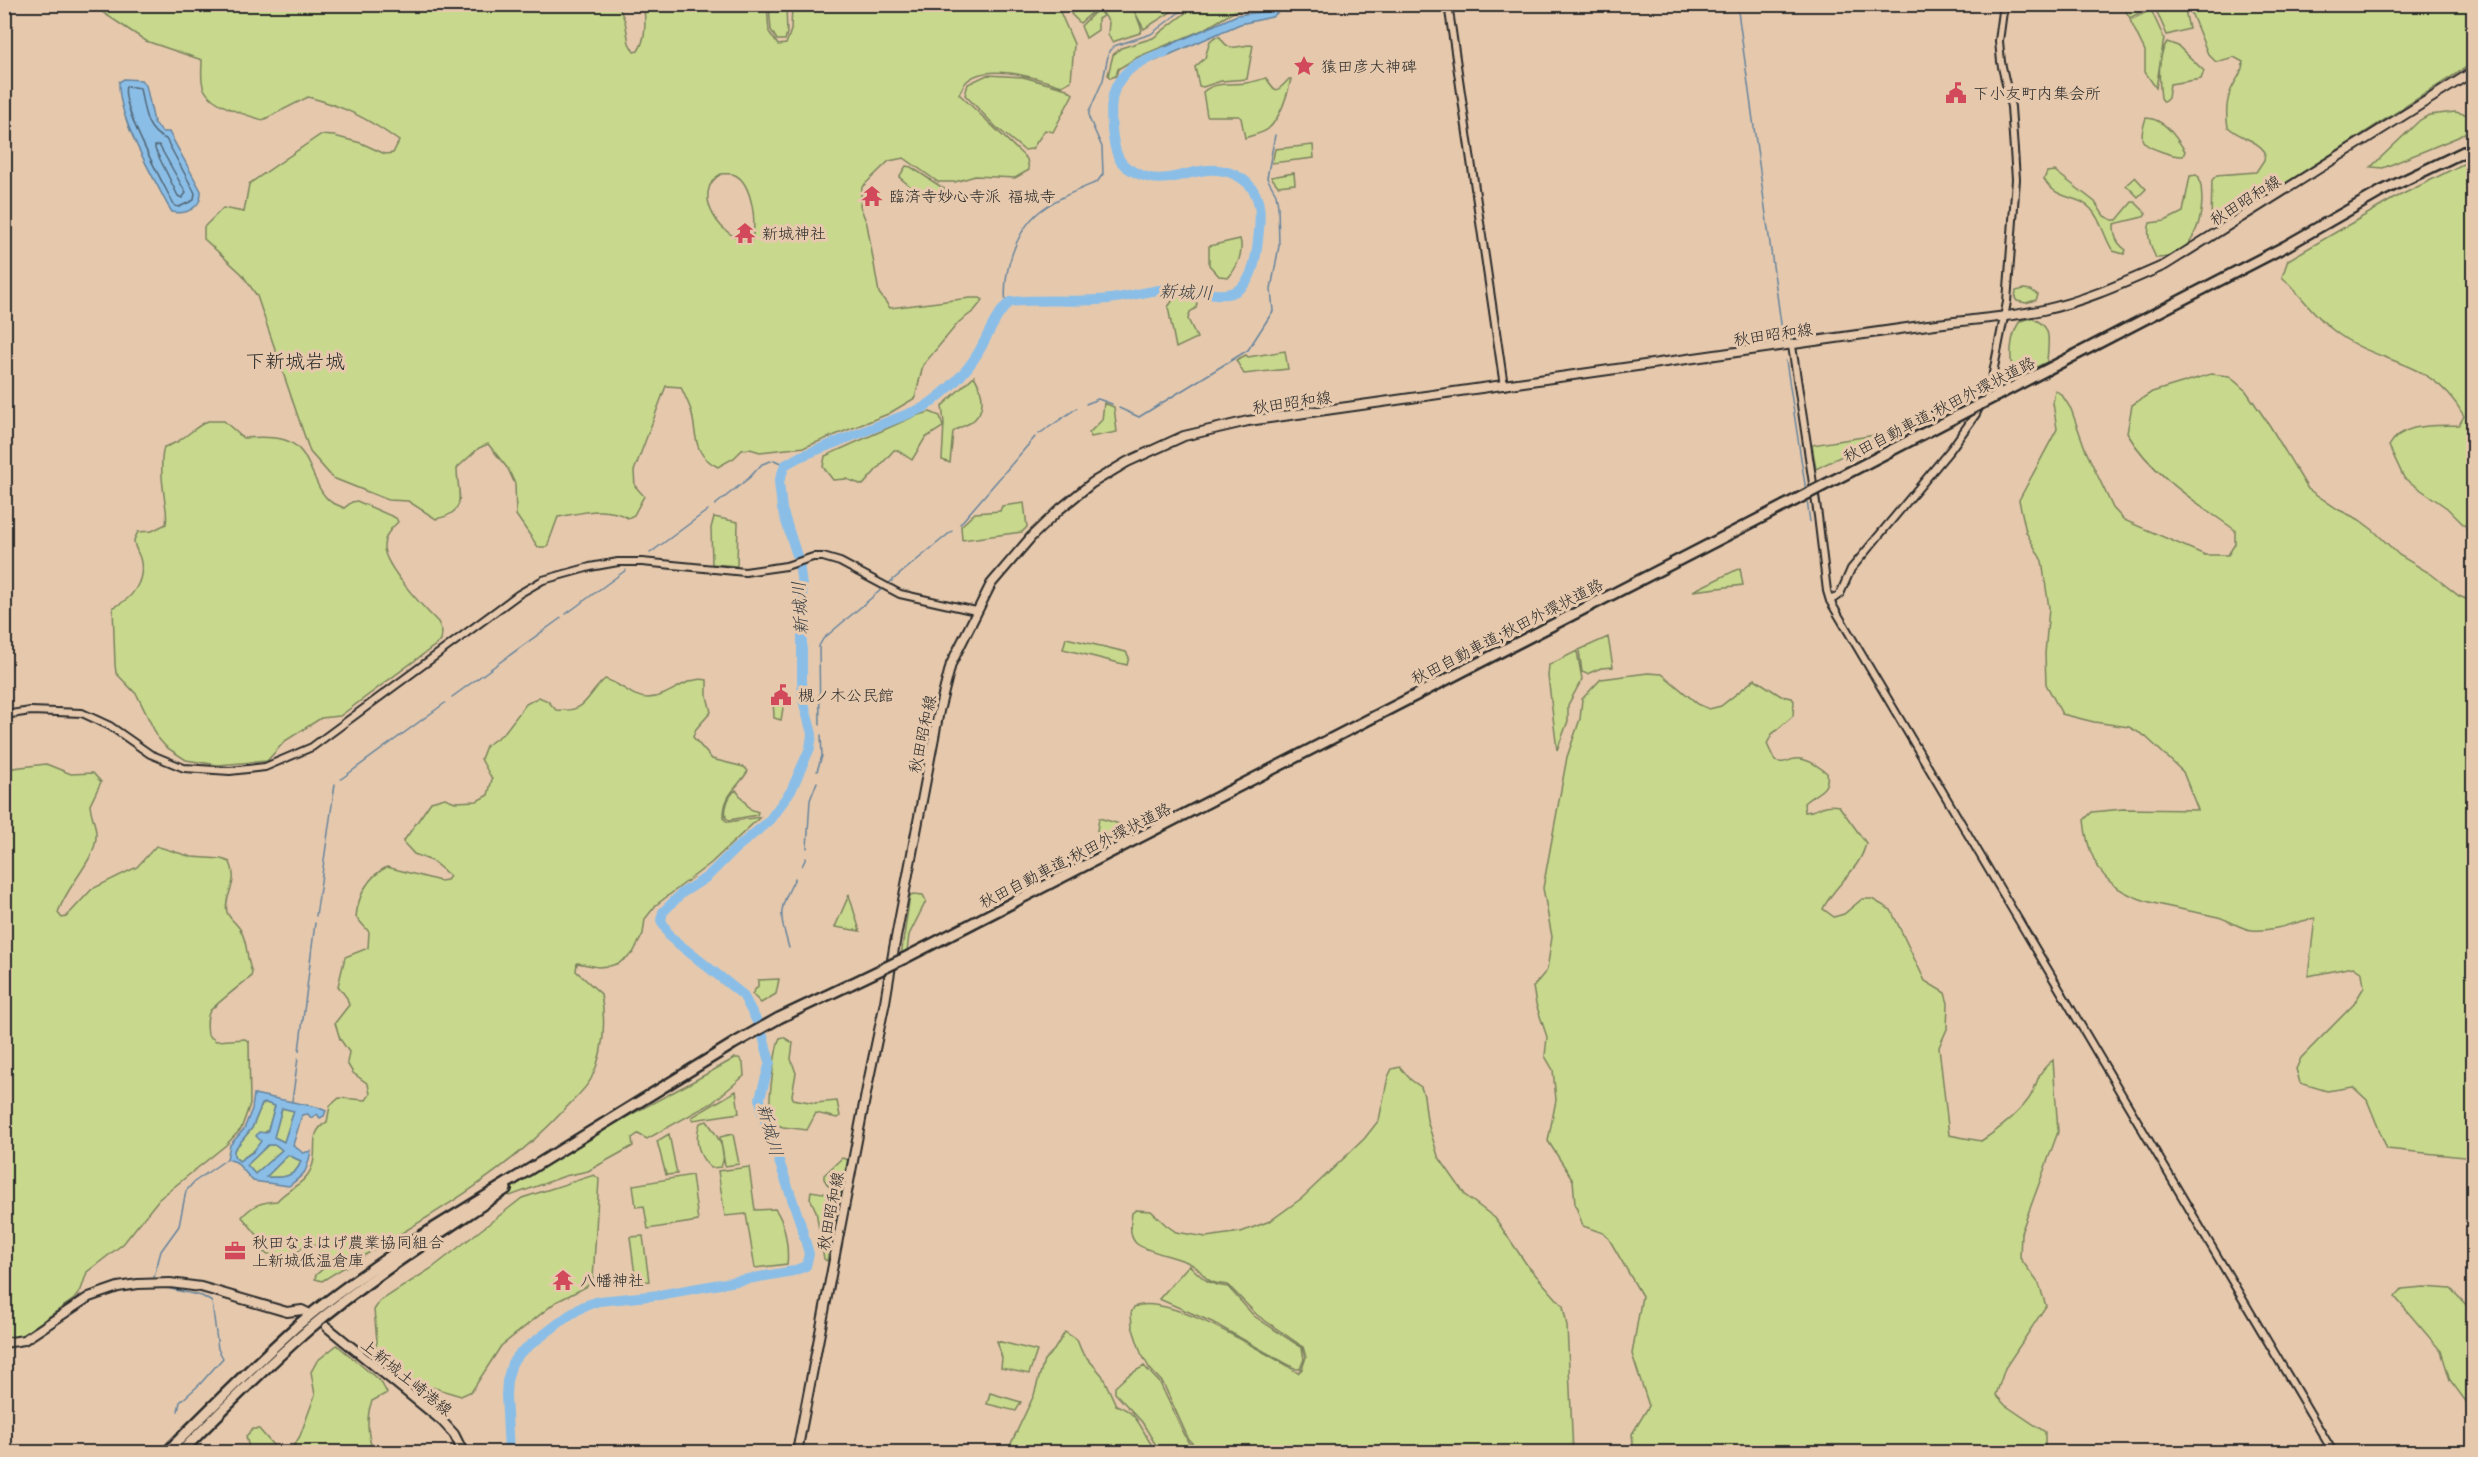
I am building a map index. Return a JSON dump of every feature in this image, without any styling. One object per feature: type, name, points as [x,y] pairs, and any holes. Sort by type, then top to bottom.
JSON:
[{"type":"highway","name":"秋田自動車道;秋田外環状道路","points":[[167,1452],[232,1385],[300,1324],[361,1276],[405,1246],[733,1044],[779,1018],[903,959],[1784,506],[2286,246],[2382,191],[2474,147]]},
{"type":"highway","name":"秋田自動車道;秋田外環状道路","points":[[181,1452],[231,1400],[319,1322],[398,1263],[559,1151]]},
{"type":"main road","name":"秋田昭和線","points":[[797,1452],[939,711],[951,664],[976,611],[992,584],[1009,562],[1059,509],[1092,483],[1127,462],[1165,444],[1184,436],[1248,421],[2003,316],[2063,305],[2131,281],[2165,265],[2474,71]]},
{"type":"main road","points":[[4,1343],[24,1340],[89,1297],[118,1287],[138,1284],[170,1283],[201,1287],[287,1312],[303,1310],[308,1312]]},
{"type":"main road","name":"上新城土崎港線","points":[[327,1327],[442,1421],[454,1434],[463,1452]]},
{"type":"street","points":[[1448,4],[1504,386]]},
{"type":"street","points":[[1830,601],[1840,594],[1851,569],[1951,449],[1976,414],[1991,383],[1998,357],[2007,302],[2016,179],[2012,107],[2001,62],[1999,41],[2004,4]]},
{"type":"street","points":[[1791,346],[1830,601],[2333,1452]]},
{"type":"street","points":[[4,715],[31,711],[82,713],[110,726],[150,754],[184,768],[251,769],[273,764],[312,747],[500,608],[543,580],[618,562],[642,562],[745,572],[786,566],[813,557],[840,562],[900,594],[976,611]]},
{"type":"green space","points":[[348,4],[618,5],[625,21],[629,43],[634,52],[638,51],[641,46],[644,35],[644,5],[767,5],[769,32],[778,45],[786,44],[791,30],[792,5],[1057,5],[1074,44],[1071,81],[1062,86],[1013,74],[986,73],[966,82],[959,94],[1027,159],[1029,170],[1015,178],[975,176],[955,182],[938,182],[904,158],[889,161],[862,187],[860,206],[867,224],[879,293],[890,308],[970,298],[983,300],[974,311],[959,322],[923,365],[915,398],[888,414],[805,447],[760,452],[750,449],[742,450],[734,458],[718,467],[704,457],[700,451],[691,411],[681,387],[666,386],[634,471],[635,486],[644,496],[634,515],[628,518],[611,512],[593,511],[558,517],[547,547],[538,547],[516,515],[515,484],[508,469],[488,444],[479,448],[457,468],[458,507],[447,516],[436,519],[408,501],[388,500],[333,478],[310,452],[257,296],[242,274],[204,239],[204,227],[223,208],[244,212],[249,184],[320,135],[361,143],[385,154],[393,153],[399,141],[355,114],[308,97],[263,120],[230,109],[214,100],[204,89],[202,60],[146,41],[102,12],[99,5],[329,5],[344,9]],"holes":[[[721,174],[733,174],[746,187],[752,205],[754,225],[751,241],[740,239],[730,233],[713,215],[708,192],[712,182]]]},
{"type":"green space","points":[[1076,4],[1101,5],[1080,23],[1071,14]]},
{"type":"green space","points":[[1197,4],[1272,5],[1235,11],[1205,29],[1138,57],[1118,69],[1116,76],[1110,78],[1108,75],[1113,55],[1121,48],[1153,38]]},
{"type":"green space","points":[[769,5],[786,5],[785,40],[777,40],[771,30]]},
{"type":"green space","points":[[1103,5],[1128,5],[1136,14],[1142,30],[1140,33],[1112,42],[1108,34],[1109,22],[1100,9]]},
{"type":"green space","points":[[1131,5],[1182,5],[1144,29]]},
{"type":"green space","points":[[2122,5],[2144,5],[2146,9],[2130,18]]},
{"type":"green space","points":[[2154,5],[2184,5],[2189,29],[2167,35]]},
{"type":"green space","points":[[2188,5],[2473,5],[2473,63],[2224,223],[2214,224],[2211,220],[2212,180],[2217,175],[2256,172],[2264,160],[2265,152],[2258,145],[2228,127],[2229,97],[2243,62],[2234,57],[2216,62],[2208,54]]},
{"type":"green space","points":[[1098,9],[1103,16],[1098,19],[1098,30],[1086,38],[1081,26]]},
{"type":"green space","points":[[2151,10],[2164,38],[2156,88],[2145,72],[2145,51],[2130,20]]},
{"type":"green space","points":[[1215,37],[1220,37],[1230,47],[1253,45],[1247,79],[1199,86],[1195,67],[1205,58],[1210,41]]},
{"type":"green space","points":[[2167,42],[2178,46],[2204,71],[2201,79],[2170,84],[2168,98],[2164,102],[2161,98],[2160,69]]},
{"type":"green space","points":[[987,75],[1023,77],[1067,89],[1073,94],[1053,132],[1045,130],[1032,149],[1024,150],[996,127],[965,95],[968,84]]},
{"type":"green space","points":[[1266,78],[1276,90],[1291,79],[1280,113],[1266,131],[1245,138],[1239,116],[1207,116],[1203,92],[1213,86],[1246,83]]},
{"type":"green space","points":[[2455,112],[2473,116],[2473,128],[2458,137],[2383,168],[2371,167],[2420,120],[2429,115]]},
{"type":"green space","points":[[2146,118],[2158,121],[2169,129],[2185,151],[2183,156],[2161,152],[2145,144],[2142,136]]},
{"type":"green space","points":[[1313,145],[1314,158],[1272,163],[1275,149]]},
{"type":"green space","points":[[2473,159],[2473,534],[2447,508],[2404,478],[2389,446],[2395,438],[2411,429],[2459,425],[2464,416],[2451,397],[2436,382],[2420,372],[2368,351],[2333,330],[2282,277],[2288,260],[2393,199]]},
{"type":"green space","points":[[906,166],[949,192],[942,200],[932,195],[922,196],[899,177]]},
{"type":"green space","points":[[2055,171],[2095,202],[2104,216],[2112,220],[2117,220],[2132,202],[2135,202],[2146,213],[2143,217],[2114,224],[2116,239],[2126,250],[2124,254],[2113,251],[2091,209],[2079,201],[2054,191],[2049,186],[2044,179],[2047,172]]},
{"type":"green space","points":[[1294,173],[1295,184],[1278,186],[1271,177]]},
{"type":"green space","points":[[2190,176],[2199,177],[2202,203],[2196,230],[2181,250],[2170,256],[2156,258],[2149,236],[2150,223],[2165,221],[2183,212]]},
{"type":"green space","points":[[2135,177],[2146,189],[2138,197],[2126,185]]},
{"type":"green space","points":[[1240,239],[1240,254],[1235,269],[1229,277],[1219,276],[1209,265],[1209,246]]},
{"type":"green space","points":[[2031,290],[2038,295],[2036,300],[2026,303],[2017,301],[2016,291]]},
{"type":"green space","points":[[1187,296],[1197,303],[1188,319],[1197,338],[1176,348],[1168,307],[1175,297]]},
{"type":"green space","points":[[2031,318],[2043,325],[2048,335],[2047,362],[2015,377],[2011,356],[2012,340],[2020,321]]},
{"type":"green space","points":[[1285,351],[1288,369],[1244,374],[1236,360],[1246,355],[1248,357]]},
{"type":"green space","points":[[2211,374],[2229,376],[2246,391],[2308,489],[2339,510],[2358,519],[2399,555],[2431,574],[2459,596],[2473,602],[2473,1158],[2387,1149],[2367,1100],[2353,1087],[2327,1091],[2300,1083],[2296,1069],[2301,1058],[2354,1004],[2364,987],[2362,973],[2353,967],[2308,976],[2315,918],[2276,928],[2252,930],[2218,917],[2148,902],[2112,884],[2099,869],[2089,848],[2084,820],[2092,812],[2123,809],[2198,810],[2183,772],[2145,736],[2129,727],[2062,714],[2046,684],[2045,654],[2049,608],[2042,561],[2026,532],[2019,500],[2057,429],[2053,403],[2055,390],[2062,395],[2071,409],[2086,451],[2113,508],[2124,520],[2205,555],[2228,555],[2235,544],[2235,530],[2162,475],[2137,448],[2127,433],[2132,405],[2152,392]]},
{"type":"green space","points":[[974,376],[980,388],[982,407],[976,418],[953,432],[950,463],[942,460],[944,423],[942,406]]},
{"type":"green space","points":[[1104,403],[1114,407],[1117,432],[1091,437],[1089,433],[1102,420]]},
{"type":"green space","points":[[930,412],[940,416],[943,427],[925,438],[912,460],[894,450],[863,485],[846,479],[833,480],[823,467],[825,456],[915,416]]},
{"type":"green space","points":[[208,421],[224,421],[243,438],[285,440],[301,451],[319,487],[331,502],[344,508],[357,501],[396,518],[398,522],[385,539],[385,554],[397,575],[438,622],[442,631],[441,641],[340,716],[321,718],[285,741],[267,761],[218,765],[186,760],[166,747],[158,738],[137,695],[116,673],[113,607],[132,594],[139,581],[141,566],[134,540],[138,532],[152,531],[166,524],[167,513],[162,471],[164,447],[176,442]]},
{"type":"green space","points":[[1876,435],[1876,439],[1816,469],[1812,445]]},
{"type":"green space","points":[[1024,503],[1027,527],[1022,532],[962,540],[961,526],[975,513],[1000,511],[1002,506]]},
{"type":"green space","points":[[714,517],[738,522],[737,566],[712,564],[711,528]]},
{"type":"green space","points":[[1740,568],[1743,585],[1693,591]]},
{"type":"green space","points":[[1608,637],[1613,667],[1601,668],[1587,674],[1582,672],[1579,650]]},
{"type":"green space","points":[[1066,638],[1126,652],[1129,657],[1127,665],[1063,649]]},
{"type":"green space","points":[[1577,651],[1582,679],[1568,705],[1568,721],[1557,750],[1548,676],[1549,665]]},
{"type":"green space","points":[[1648,673],[1662,674],[1698,704],[1709,709],[1721,706],[1755,679],[1781,696],[1792,698],[1794,701],[1793,716],[1772,734],[1767,744],[1775,761],[1803,759],[1827,773],[1824,788],[1804,803],[1805,812],[1824,806],[1839,806],[1866,843],[1853,870],[1823,909],[1834,917],[1844,914],[1862,899],[1872,899],[1891,910],[1925,981],[1945,993],[1948,1003],[1947,1029],[1939,1047],[1949,1135],[1981,1141],[1994,1132],[2023,1106],[2032,1094],[2039,1075],[2053,1060],[2058,1132],[2021,1233],[2020,1258],[2039,1284],[2046,1306],[2005,1368],[1996,1395],[2005,1405],[2045,1432],[2045,1446],[2039,1452],[1634,1452],[1632,1434],[1649,1406],[1632,1354],[1642,1296],[1609,1239],[1603,1233],[1583,1226],[1575,1204],[1573,1180],[1548,1141],[1556,1100],[1553,1070],[1545,1056],[1547,1037],[1533,987],[1547,970],[1552,937],[1543,888],[1567,757],[1580,719],[1582,699],[1601,679]]},
{"type":"green space","points":[[605,679],[637,696],[648,698],[656,697],[685,683],[700,679],[707,680],[707,696],[711,712],[696,729],[693,737],[712,759],[744,767],[748,771],[728,798],[724,819],[728,822],[760,817],[711,863],[656,905],[645,919],[643,934],[633,953],[619,963],[610,966],[598,967],[577,963],[576,971],[601,994],[603,1027],[599,1059],[591,1079],[579,1095],[538,1136],[509,1161],[449,1204],[322,1281],[315,1279],[316,1275],[327,1265],[326,1263],[315,1264],[319,1247],[313,1244],[305,1244],[295,1253],[284,1256],[260,1251],[259,1237],[242,1217],[258,1205],[277,1201],[308,1174],[313,1162],[315,1137],[327,1122],[330,1106],[339,1098],[366,1100],[370,1094],[368,1084],[353,1073],[347,1063],[349,1052],[340,1039],[335,1023],[349,1005],[338,986],[345,957],[368,948],[369,932],[356,917],[359,902],[369,881],[387,867],[440,881],[447,880],[450,876],[432,861],[414,854],[403,842],[431,802],[445,798],[455,802],[477,801],[488,795],[492,779],[481,759],[486,746],[504,733],[526,704],[539,697],[548,701],[556,710],[574,709],[585,702]]},
{"type":"green space","points":[[773,699],[784,702],[781,720],[774,718]]},
{"type":"green space","points":[[46,764],[71,774],[93,773],[101,782],[90,805],[96,829],[95,846],[62,903],[58,913],[62,918],[66,917],[92,889],[137,867],[156,846],[192,857],[222,859],[230,862],[233,877],[227,900],[227,912],[240,928],[252,972],[251,977],[210,1011],[207,1029],[208,1035],[216,1041],[245,1039],[249,1042],[250,1104],[241,1129],[226,1145],[159,1199],[123,1244],[87,1272],[81,1290],[74,1299],[24,1334],[15,1338],[5,1338],[5,769]]},
{"type":"green space","points":[[736,790],[750,809],[758,812],[757,815],[729,820],[726,818],[727,802]]},
{"type":"green space","points":[[1099,818],[1123,825],[1100,839],[1097,831]]},
{"type":"green space","points":[[849,895],[860,931],[835,927]]},
{"type":"green space","points":[[923,895],[926,901],[909,935],[907,952],[901,956],[910,896]]},
{"type":"green space","points":[[779,979],[776,994],[761,1003],[752,994],[758,986],[758,980]]},
{"type":"green space","points":[[783,1037],[793,1043],[791,1059],[796,1073],[793,1099],[815,1103],[837,1101],[840,1116],[837,1118],[816,1113],[807,1130],[775,1124],[770,1095],[777,1048],[780,1038]]},
{"type":"green space","points":[[735,1058],[739,1058],[743,1063],[744,1076],[712,1103],[647,1139],[638,1134],[632,1138],[633,1146],[588,1171],[565,1176],[510,1196],[508,1194],[508,1191],[562,1154]]},
{"type":"green space","points":[[1400,1067],[1411,1080],[1421,1087],[1427,1120],[1438,1156],[1466,1196],[1495,1218],[1527,1265],[1563,1306],[1567,1326],[1573,1452],[1201,1452],[1189,1440],[1163,1383],[1150,1369],[1141,1353],[1132,1326],[1131,1313],[1134,1307],[1148,1304],[1188,1314],[1233,1335],[1298,1373],[1306,1357],[1303,1347],[1257,1315],[1228,1285],[1212,1282],[1189,1263],[1137,1244],[1131,1234],[1132,1213],[1136,1210],[1151,1211],[1176,1232],[1206,1237],[1241,1232],[1270,1221],[1302,1198],[1364,1139],[1379,1120],[1388,1077],[1392,1069]]},
{"type":"green space","points":[[736,1091],[739,1113],[693,1120],[692,1117]]},
{"type":"green space","points":[[262,1104],[275,1106],[268,1130],[264,1133],[260,1146],[239,1161],[234,1156],[234,1150],[252,1128]]},
{"type":"green space","points":[[282,1108],[294,1111],[284,1142],[274,1137]]},
{"type":"green space","points":[[707,1121],[722,1149],[721,1167],[711,1168],[703,1159],[698,1147],[697,1135],[700,1123]]},
{"type":"green space","points":[[669,1134],[677,1174],[666,1175],[657,1141]]},
{"type":"green space","points":[[733,1134],[739,1164],[725,1166],[720,1137]]},
{"type":"green space","points":[[268,1145],[276,1145],[282,1150],[255,1174],[247,1165]]},
{"type":"green space","points":[[288,1155],[301,1161],[296,1171],[282,1177],[266,1177]]},
{"type":"green space","points":[[842,1158],[848,1160],[827,1261],[824,1259],[816,1211],[810,1198],[811,1191],[829,1194],[831,1190],[824,1175]]},
{"type":"green space","points":[[749,1167],[755,1210],[775,1209],[784,1228],[787,1264],[755,1268],[746,1214],[725,1216],[718,1171]]},
{"type":"green space","points":[[594,1175],[599,1179],[593,1280],[586,1287],[556,1302],[501,1346],[472,1391],[461,1396],[431,1387],[410,1386],[374,1358],[377,1341],[374,1310],[380,1301],[432,1268],[522,1198]]},
{"type":"green space","points":[[692,1175],[698,1221],[648,1229],[644,1206],[636,1207],[633,1185]]},
{"type":"green space","points":[[643,1236],[649,1281],[636,1283],[630,1237]]},
{"type":"green space","points":[[1189,1265],[1206,1280],[1228,1287],[1254,1316],[1302,1348],[1304,1359],[1300,1369],[1296,1369],[1212,1322],[1159,1299]]},
{"type":"green space","points":[[2424,1287],[2451,1289],[2473,1312],[2473,1411],[2450,1380],[2441,1351],[2395,1297],[2402,1289]]},
{"type":"green space","points":[[1065,1332],[1077,1340],[1082,1352],[1102,1375],[1116,1405],[1125,1409],[1136,1419],[1157,1452],[1007,1452],[1034,1395],[1044,1360],[1054,1350]]},
{"type":"green space","points":[[997,1341],[1037,1351],[1029,1374],[1001,1368],[1002,1358]]},
{"type":"green space","points":[[337,1345],[381,1382],[387,1393],[372,1401],[370,1407],[369,1433],[374,1452],[281,1452],[291,1451],[300,1436],[315,1395],[311,1372],[317,1361]]},
{"type":"green space","points":[[1144,1366],[1160,1383],[1188,1442],[1198,1452],[1160,1452],[1142,1422],[1115,1393],[1115,1387],[1127,1376]]},
{"type":"green space","points":[[990,1393],[1021,1402],[1016,1411],[987,1404]]},
{"type":"green space","points":[[253,1429],[259,1429],[279,1452],[250,1452],[246,1436]]},
{"type":"water","points":[[1276,5],[1287,5],[1272,17],[1240,24],[1155,61],[1152,53],[1237,15],[1261,12]]},
{"type":"water","points":[[124,79],[141,80],[146,85],[154,122],[162,132],[169,132],[201,191],[199,201],[192,209],[178,213],[172,212],[167,204],[129,128],[120,96],[119,82]]},
{"type":"water","points":[[254,1094],[317,1107],[326,1111],[320,1118],[317,1114],[311,1118],[308,1114],[302,1115],[293,1145],[303,1153],[311,1151],[305,1172],[289,1186],[253,1181],[236,1162],[227,1159],[230,1145],[244,1129],[252,1109]],"holes":[[[262,1104],[275,1106],[268,1130],[266,1133],[259,1132],[256,1136],[261,1141],[253,1152],[239,1161],[234,1156],[234,1150],[252,1128]],[[282,1108],[294,1111],[284,1142],[274,1137]],[[268,1145],[276,1145],[282,1150],[255,1174],[247,1165]],[[288,1155],[301,1161],[292,1174],[282,1177],[266,1177]]]},
{"type":"waterway","points":[[1006,305],[1008,267],[1017,242],[1031,220],[1052,203],[1097,182],[1103,174],[1102,147],[1089,118],[1089,112],[1103,80],[1109,51],[1114,46],[1151,34],[1190,4]]},
{"type":"waterway","points":[[1737,4],[1782,331]]},
{"type":"waterway","name":"新城川","points":[[509,1452],[506,1395],[512,1363],[521,1352],[568,1316],[584,1306],[599,1301],[659,1295],[793,1271],[806,1266],[809,1254],[800,1222],[762,1112],[760,1098],[770,1062],[761,1029],[743,995],[670,937],[661,920],[663,912],[682,893],[707,877],[735,849],[768,822],[791,791],[810,748],[812,734],[803,700],[802,680],[802,586],[799,562],[782,509],[779,482],[785,465],[799,457],[923,408],[939,396],[954,384],[973,361],[996,319],[1010,302],[1105,299],[1170,289],[1223,294],[1241,288],[1249,278],[1255,260],[1260,219],[1258,201],[1249,185],[1228,172],[1215,170],[1204,170],[1170,178],[1147,177],[1125,166],[1116,149],[1111,117],[1116,87],[1122,77],[1132,68],[1165,52]]},
{"type":"waterway","points":[[1119,408],[1139,417],[1248,350],[1273,311],[1271,289],[1279,246],[1278,206],[1276,194],[1267,178],[1275,135]]},
{"type":"waterway","points":[[1786,361],[1806,491]]},
{"type":"waterway","points":[[1086,404],[1098,399],[1112,404]]},
{"type":"waterway","points":[[1048,428],[1077,408]]},
{"type":"waterway","points":[[1039,434],[1046,429]]},
{"type":"waterway","points":[[960,524],[1035,437]]},
{"type":"waterway","points":[[715,505],[749,478],[762,464],[774,460],[785,465]]},
{"type":"waterway","points":[[1807,499],[1810,522]]},
{"type":"waterway","points":[[650,553],[708,510]]},
{"type":"waterway","points":[[889,583],[952,531]]},
{"type":"waterway","points":[[566,614],[626,570]]},
{"type":"waterway","points":[[820,725],[819,646],[823,639],[882,589]]},
{"type":"waterway","points":[[452,697],[561,618]]},
{"type":"waterway","points":[[341,779],[445,703]]},
{"type":"waterway","points":[[817,771],[822,756],[821,735]]},
{"type":"waterway","points":[[807,848],[810,800],[817,782]]},
{"type":"waterway","points":[[316,916],[335,784]]},
{"type":"waterway","points":[[802,866],[806,858]]},
{"type":"waterway","points":[[789,948],[783,927],[782,912],[785,898],[795,878]]},
{"type":"waterway","points":[[299,1051],[315,923]]},
{"type":"waterway","points":[[292,1101],[298,1058]]},
{"type":"waterway","points":[[154,1277],[161,1251],[179,1226],[186,1191],[194,1182],[227,1159]]},
{"type":"waterway","points":[[162,1287],[202,1296],[212,1302],[218,1349],[223,1358],[180,1402],[178,1411]]},
{"type":"waterway","points":[[227,1452],[235,1446],[240,1452]]},
{"type":"place","name":"猿田彦大神碑","points":[[1304,66]]},
{"type":"place","name":"下小友町内集会所","points":[[1956,93]]},
{"type":"place","name":"臨済寺妙心寺派 福城寺","points":[[872,196]]},
{"type":"place","name":"新城神社","points":[[745,233]]},
{"type":"place","name":"槻ノ木公民館","points":[[781,695]]},
{"type":"place","name":"秋田なまはげ農業協同組合 上新城低温倉庫","points":[[235,1251]]},
{"type":"place","name":"八幡神社","points":[[563,1280]]},
{"type":"district","name":"下新城岩城","points":[[295,361]]}]
